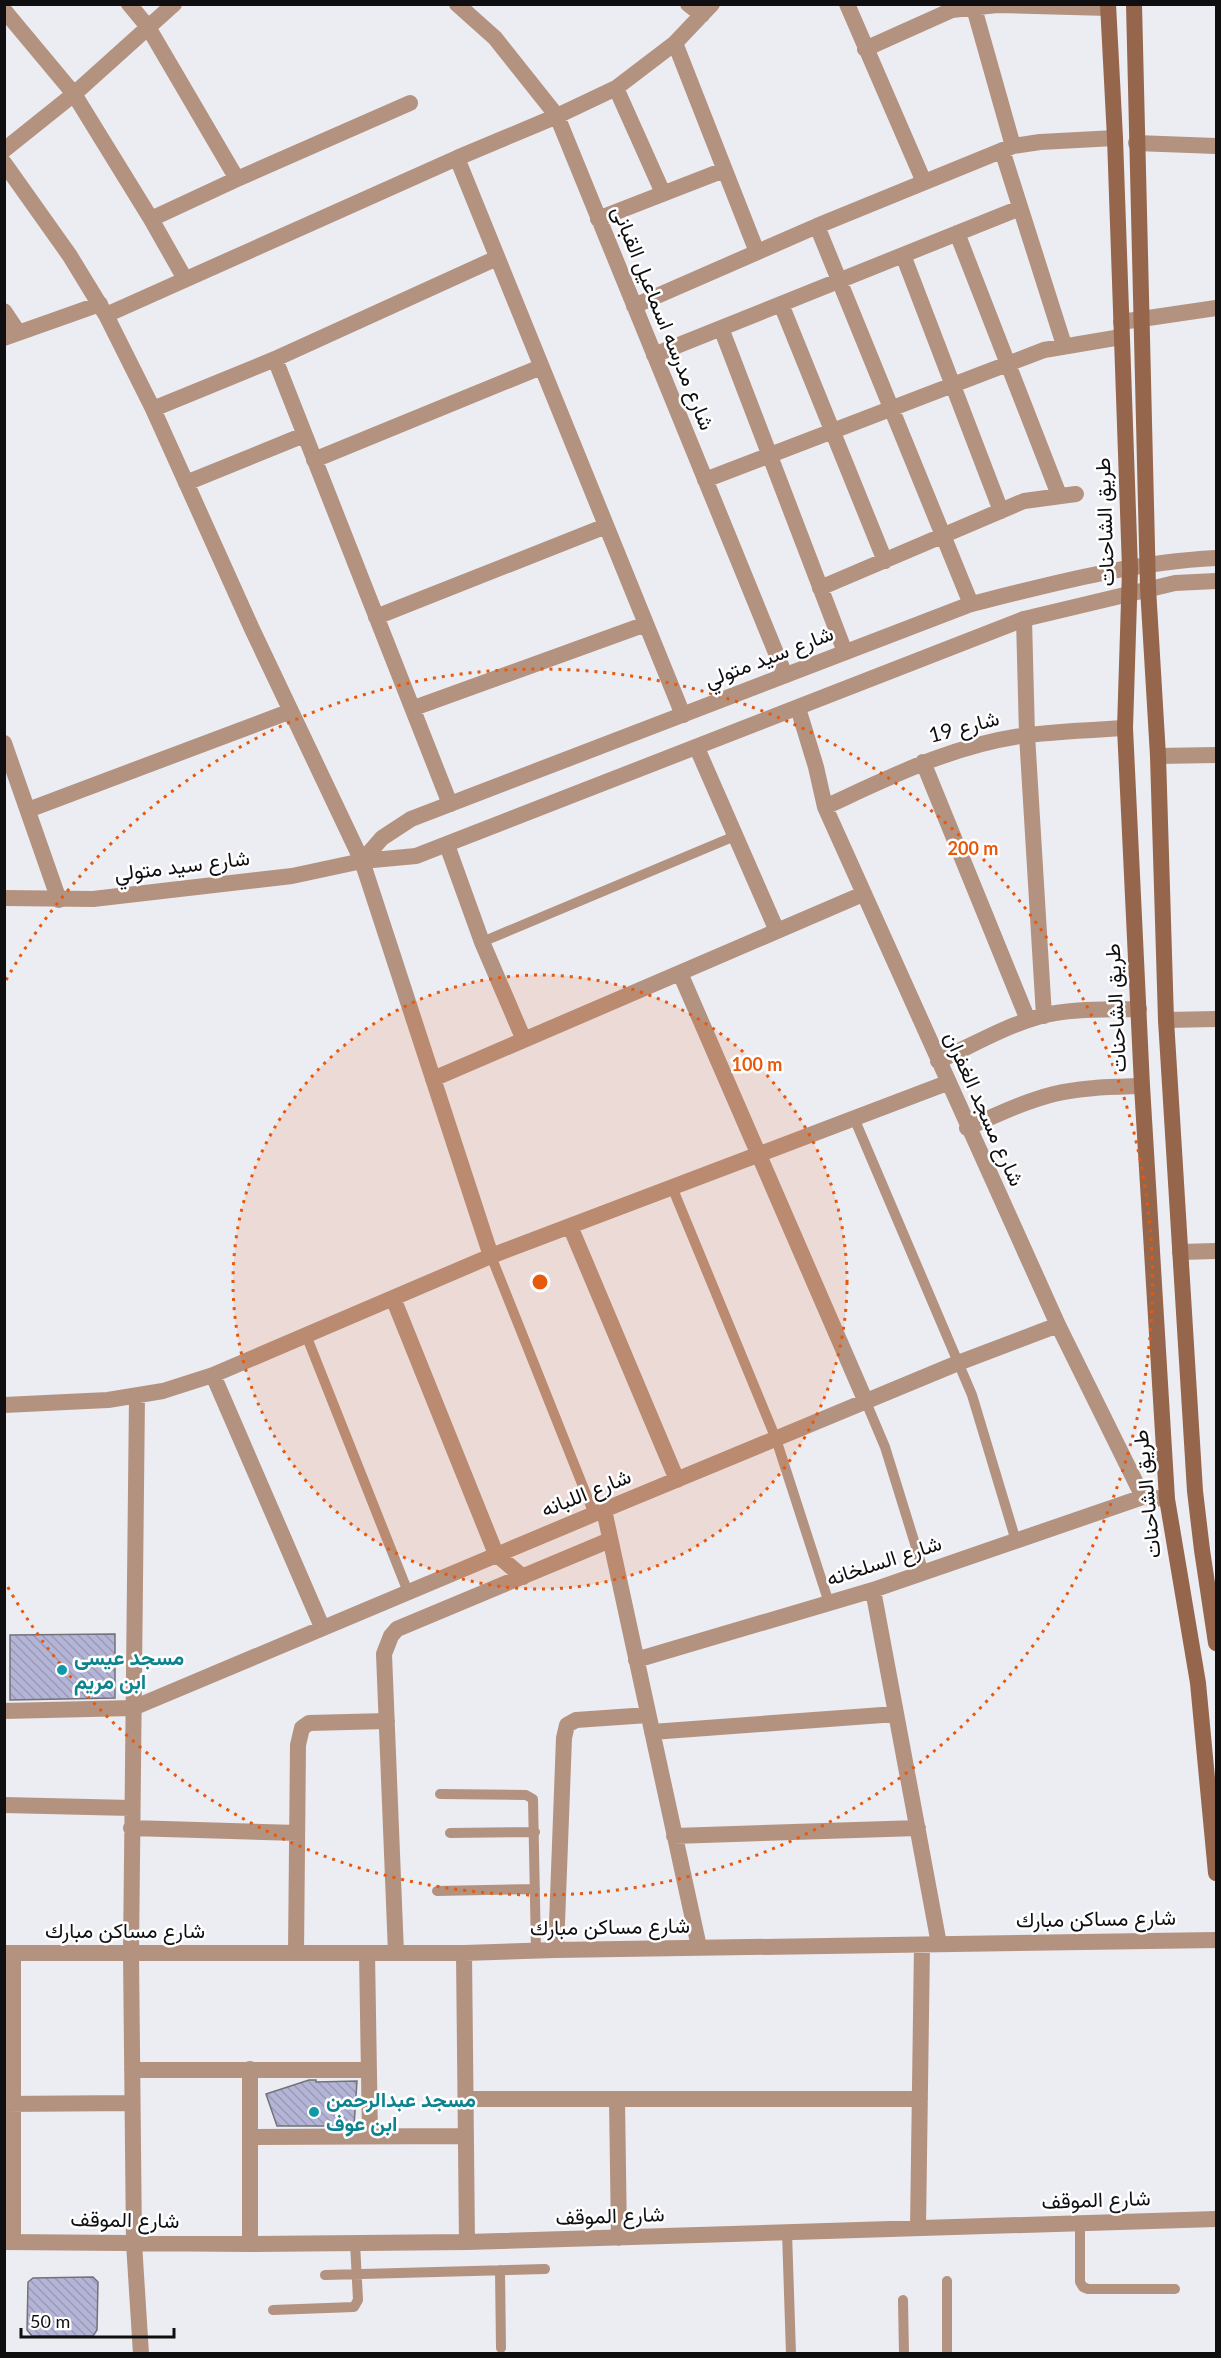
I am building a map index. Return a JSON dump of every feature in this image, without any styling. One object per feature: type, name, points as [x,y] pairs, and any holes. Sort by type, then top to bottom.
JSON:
[{"type":"main road","name":"طريق الشاحنات","points":[[1134,4],[1149,588],[1158,756],[1166,1020],[1195,1491],[1216,1643]]},
{"type":"main road","name":"طريق الشاحنات","points":[[1108,6],[1115,138],[1130,568],[1125,728],[1142,1086],[1167,1499],[1198,1683],[1216,1873]]},
{"type":"street","points":[[129,4],[148,27],[237,179]]},
{"type":"street","points":[[4,150],[74,94],[174,4]]},
{"type":"street","name":"شارع مدرسه اسماعيل القبانى","points":[[457,4],[495,38],[557,116],[785,675]]},
{"type":"street","points":[[4,310],[11,335],[103,310],[185,279],[557,116],[616,88],[675,43],[707,10],[688,4]]},
{"type":"street","points":[[847,4],[924,182]]},
{"type":"street","points":[[865,49],[951,7],[1108,6]]},
{"type":"street","points":[[974,8],[1020,208],[1064,345]]},
{"type":"street","points":[[4,10],[74,94],[152,219],[185,279]]},
{"type":"street","points":[[675,43],[757,252]]},
{"type":"street","points":[[616,88],[663,193]]},
{"type":"street","points":[[152,219],[410,103]]},
{"type":"street","points":[[634,306],[817,226],[1008,148],[1040,142],[1115,138]]},
{"type":"street","points":[[1136,143],[1216,146]]},
{"type":"street","points":[[457,158],[683,715]]},
{"type":"street","points":[[4,164],[10,184],[70,256],[103,310],[153,409],[362,861],[491,1256]]},
{"type":"street","points":[[598,219],[724,170]]},
{"type":"street","points":[[654,354],[1020,208]]},
{"type":"street","points":[[817,226],[971,604]]},
{"type":"street","points":[[957,233],[1059,495]]},
{"type":"street","points":[[903,255],[1001,511]]},
{"type":"street","points":[[153,409],[275,359],[496,258]]},
{"type":"street","points":[[781,304],[885,561]]},
{"type":"street","points":[[705,480],[1044,350],[1121,329],[1142,319],[1216,308]]},
{"type":"street","points":[[721,328],[845,652]]},
{"type":"street","points":[[275,359],[450,804]]},
{"type":"street","points":[[314,460],[541,366]]},
{"type":"street","points":[[186,483],[304,435]]},
{"type":"street","points":[[820,588],[1024,501],[1076,494]]},
{"type":"street","points":[[376,617],[606,526]]},
{"type":"street","name":"شارع سيد متولي","points":[[362,861],[382,838],[411,819],[971,604],[1149,564],[1216,558]]},
{"type":"street","name":"شارع سيد متولي","points":[[4,898],[93,899],[274,878],[362,861],[402,859],[447,846],[1024,619],[1149,588],[1175,583],[1216,581]]},
{"type":"street","points":[[1024,619],[1036,1018]]},
{"type":"street","points":[[414,708],[646,624]]},
{"type":"street","name":"شارع مسجد الغفران","points":[[798,708],[816,767],[825,807],[863,894],[1058,1325],[1143,1497]]},
{"type":"street","points":[[28,810],[291,711]]},
{"type":"street","name":"شارع 19","points":[[825,807],[923,762],[987,743],[1027,735],[1125,728]]},
{"type":"street","points":[[4,742],[59,900]]},
{"type":"street","points":[[697,748],[777,931]]},
{"type":"street","points":[[1158,756],[1216,755]]},
{"type":"street","points":[[923,762],[1036,1018]]},
{"type":"street","points":[[447,846],[483,942],[524,1040]]},
{"type":"street","points":[[434,1079],[863,894]]},
{"type":"street","points":[[680,973],[757,1155],[866,1401]]},
{"type":"street","points":[[938,1061],[1036,1018],[1080,1011],[1138,1009]]},
{"type":"street","points":[[1166,1020],[1216,1018]]},
{"type":"street","points":[[4,1405],[72,1403],[137,1396],[213,1375],[491,1256],[947,1083]]},
{"type":"street","points":[[967,1128],[1014,1106],[1055,1094],[1098,1087],[1142,1086]]},
{"type":"street","points":[[570,1226],[677,1480]]},
{"type":"street","points":[[1180,1252],[1216,1251]]},
{"type":"street","points":[[393,1298],[496,1554],[523,1576]]},
{"type":"street","name":"شارع اللبانه","points":[[133,1708],[496,1554],[958,1363],[1058,1325]]},
{"type":"street","points":[[213,1375],[322,1627]]},
{"type":"street","points":[[137,1396],[131,1953],[134,2243],[141,2354]]},
{"type":"street","points":[[1143,1497],[1167,1499]]},
{"type":"street","name":"شارع السلخانه","points":[[636,1660],[873,1590],[1143,1497]]},
{"type":"street","points":[[599,1512],[610,1540],[699,1947]]},
{"type":"street","points":[[396,1953],[384,1654],[391,1636],[398,1629],[610,1540]]},
{"type":"street","points":[[873,1590],[939,1944]]},
{"type":"street","points":[[4,1711],[133,1708]]},
{"type":"street","points":[[652,1732],[897,1714]]},
{"type":"street","points":[[556,1950],[564,1738],[567,1725],[576,1720],[648,1716]]},
{"type":"street","points":[[296,1953],[298,1745],[302,1728],[309,1723],[387,1721]]},
{"type":"street","points":[[4,1805],[131,1808]]},
{"type":"street","points":[[131,1828],[297,1833]]},
{"type":"street","points":[[674,1836],[918,1828]]},
{"type":"street","name":"شارع مساكن مبارك","points":[[9,1953],[464,1953],[699,1947],[1216,1940]]},
{"type":"street","points":[[918,2228],[922,1945]]},
{"type":"street","points":[[9,1953],[9,2242]]},
{"type":"street","points":[[367,1953],[370,2136]]},
{"type":"street","points":[[464,1953],[467,2242]]},
{"type":"street","points":[[250,2069],[250,2244]]},
{"type":"street","points":[[132,2070],[369,2070]]},
{"type":"street","points":[[466,2098],[920,2099]]},
{"type":"street","points":[[617,2098],[618,2238]]},
{"type":"street","points":[[9,2104],[132,2103]]},
{"type":"street","points":[[250,2137],[466,2136]]},
{"type":"street","name":"شارع الموقف","points":[[9,2242],[250,2244],[467,2242],[1216,2218]]},
{"type":"lane","points":[[483,942],[735,836]]},
{"type":"lane","points":[[854,1118],[972,1395],[1016,1541]]},
{"type":"lane","points":[[672,1187],[776,1439],[829,1603]]},
{"type":"lane","points":[[491,1256],[599,1512]]},
{"type":"lane","points":[[306,1335],[408,1592]]},
{"type":"lane","points":[[866,1401],[885,1447],[924,1573]]},
{"type":"lane","points":[[440,1794],[529,1795],[534,1802],[536,1951]]},
{"type":"lane","points":[[450,1833],[534,1832]]},
{"type":"lane","points":[[437,1891],[535,1889]]},
{"type":"lane","points":[[1080,2223],[1080,2282],[1083,2287],[1088,2289],[1175,2289]]},
{"type":"lane","points":[[787,2232],[791,2354]]},
{"type":"lane","points":[[273,2310],[354,2307],[358,2300],[355,2243]]},
{"type":"lane","points":[[325,2275],[545,2269]]},
{"type":"lane","points":[[500,2270],[501,2348]]},
{"type":"lane","points":[[947,2281],[947,2354]]},
{"type":"lane","points":[[903,2300],[904,2354]]},
{"type":"building","name":"مسجد عيسى ابن مريم","points":[[115,1634],[115,1698],[10,1700],[10,1635]]},
{"type":"building","name":"مسجد عبدالرحمن ابن عوف","points":[[309,2080],[316,2080],[316,2082],[357,2081],[354,2126],[277,2126],[266,2094]]},
{"type":"building","points":[[93,2277],[98,2282],[97,2330],[93,2336],[32,2336],[27,2330],[28,2282],[33,2278]]},
{"type":"place","name":"مسجد عيسى ابن مريم","points":[[62,1670]]},
{"type":"place","name":"مسجد عبدالرحمن ابن عوف","points":[[314,2112]]}]
